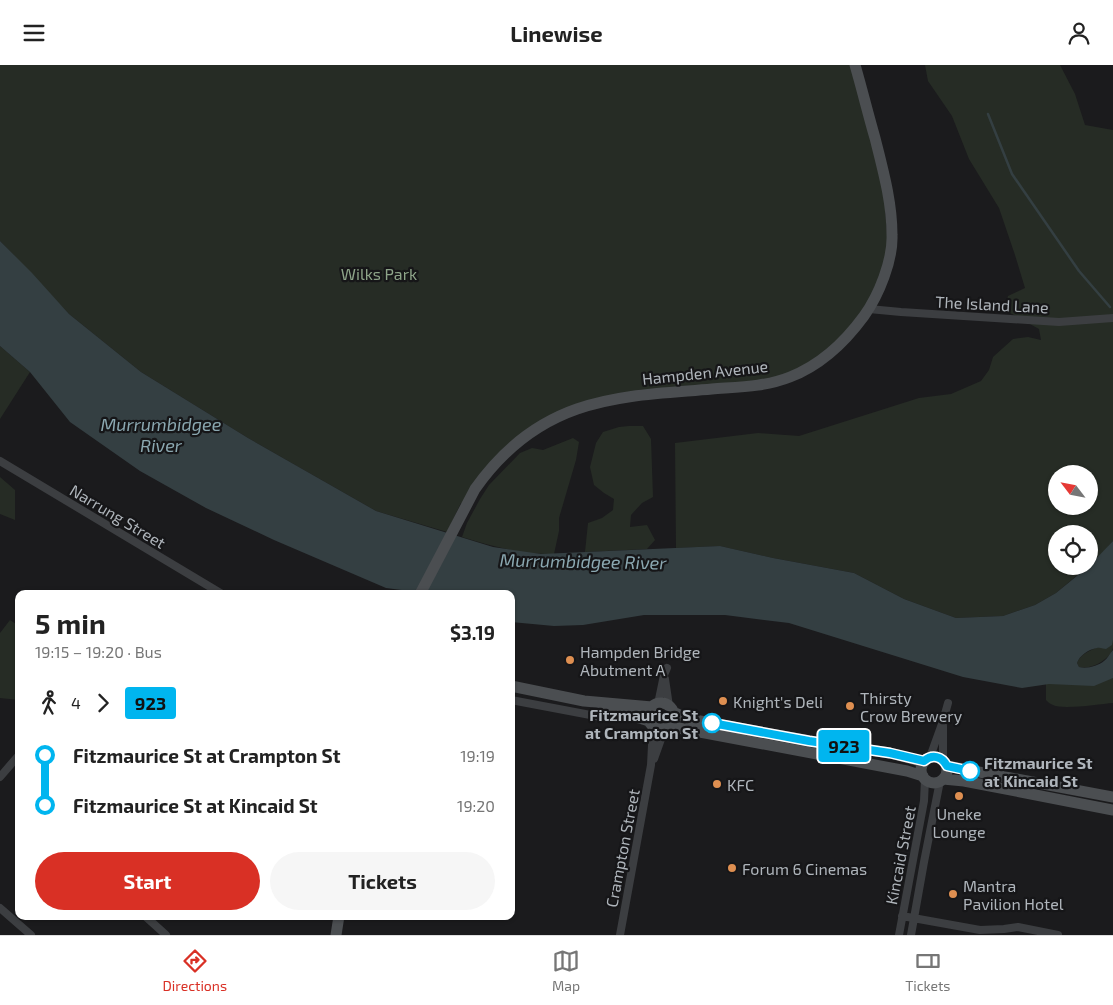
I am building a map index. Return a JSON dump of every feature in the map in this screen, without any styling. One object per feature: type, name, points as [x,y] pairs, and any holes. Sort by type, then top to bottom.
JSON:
[{"type":"main road","name":"Hampden Avenue","points":[[422,590],[483,477],[517,443],[547,422],[585,407],[642,395],[744,387],[766,384],[790,377],[811,366],[834,350],[853,332],[869,309],[881,286],[888,262],[892,236],[887,186],[856,65]]},
{"type":"main road","points":[[515,687],[584,701],[631,715],[661,729],[667,727],[815,748],[890,753],[927,759],[934,757],[945,763],[1113,797]]},
{"type":"main road","points":[[584,701],[663,707],[689,719],[907,771],[924,777],[931,783],[942,780],[964,781],[1113,810]]},
{"type":"main road","points":[[651,724],[648,714],[663,707]]},
{"type":"main road","points":[[663,707],[673,720],[667,727]]},
{"type":"main road","points":[[924,777],[921,769],[927,759]]},
{"type":"main road","points":[[942,780],[947,773],[945,763]]},
{"type":"main road","points":[[336,935],[338,920]]},
{"type":"street","name":"The Island Lane","points":[[869,309],[902,313],[1059,322],[1113,318]]},
{"type":"street","name":"Narrung Street","points":[[0,461],[216,590]]},
{"type":"street","points":[[206,590],[209,586]]},
{"type":"street","points":[[663,707],[666,671],[663,707]]},
{"type":"street","points":[[515,701],[601,717],[631,715]]},
{"type":"street","points":[[927,759],[943,721],[948,703]]},
{"type":"street","points":[[943,721],[945,763]]},
{"type":"street","name":"Crampton Street","points":[[620,935],[651,765],[651,724]]},
{"type":"street","name":"Crampton Street","points":[[651,765],[667,727]]},
{"type":"street","points":[[0,777],[15,760]]},
{"type":"street","name":"Kincaid Street","points":[[899,935],[924,801],[924,777]]},
{"type":"street","name":"Kincaid Street","points":[[911,935],[932,819],[942,780]]},
{"type":"street","points":[[0,908],[31,935]]},
{"type":"street","points":[[902,916],[980,930],[1018,927],[1058,935]]},
{"type":"street","points":[[149,920],[166,935]]},
{"type":"green space","name":"Wilks Park","points":[[0,65],[855,65],[882,166],[889,262],[853,332],[790,377],[593,404],[530,432],[467,503],[461,503],[447,532],[376,511],[248,438],[141,372],[69,314],[0,241]]},
{"type":"green space","points":[[925,65],[1060,65],[1075,94],[1085,125],[1113,130],[1113,541],[1098,557],[1098,525],[1048,525],[1048,575],[1077,575],[1056,593],[1035,605],[1003,616],[956,618],[904,599],[854,573],[720,546],[676,548],[675,443],[758,433],[799,436],[919,398],[951,394],[981,381],[989,370],[993,357],[1013,339],[1028,337],[1041,340],[1039,329],[1005,310],[1008,296],[1025,288],[999,208],[969,159],[952,116],[928,81]]},
{"type":"green space","points":[[0,346],[30,372],[0,419]]},
{"type":"green space","points":[[629,426],[643,426],[651,439],[653,497],[642,503],[631,515],[630,527],[647,525],[655,540],[647,549],[585,552],[588,523],[602,518],[613,510],[614,499],[594,485],[590,467],[596,443],[603,432]]},
{"type":"green space","points":[[573,438],[579,442],[576,460],[559,518],[559,531],[554,554],[496,547],[462,537],[467,523],[489,485],[520,453],[532,448],[543,450]]},
{"type":"green space","points":[[0,477],[15,490],[15,520],[0,514]]},
{"type":"green space","points":[[10,620],[15,623],[15,700],[0,698],[0,633]]},
{"type":"green space","points":[[1113,640],[1113,648],[1104,660],[1089,667],[1079,667],[1077,663],[1084,654],[1099,647],[1107,647]]},
{"type":"green space","points":[[1113,678],[1113,703],[1065,707],[1050,704],[1046,700],[1046,684]]},
{"type":"water","name":"Murrumbidgee River","points":[[0,241],[69,314],[141,372],[248,438],[376,511],[493,547],[541,554],[720,546],[854,573],[904,599],[956,618],[1003,616],[1035,605],[1056,593],[1078,575],[1098,575],[1098,557],[1113,541],[1112,645],[1106,649],[1098,648],[1088,651],[1082,655],[1077,663],[1082,668],[1096,666],[1102,663],[1113,650],[1113,678],[1094,686],[1049,684],[1022,688],[963,677],[789,623],[725,615],[644,615],[583,625],[554,626],[515,622],[515,590],[401,590],[386,588],[274,540],[206,508],[140,471],[70,422],[30,372],[0,346]]},
{"type":"waterway","points":[[988,114],[1012,174],[1079,271],[1110,307]]},
{"type":"bus line","name":"923","points":[[712,723],[809,741],[890,753],[924,761],[930,757],[939,757],[947,766],[970,771]]},
{"type":"place","name":"Hampden Bridge Abutment A","points":[[570,660]]},
{"type":"place","name":"Knight's Deli","points":[[723,701]]},
{"type":"place","name":"Thirsty Crow Brewery","points":[[850,706]]},
{"type":"place","name":"Fitzmaurice St at Crampton St","points":[[712,723]]},
{"type":"place","name":"Fitzmaurice St at Kincaid St","points":[[970,771]]},
{"type":"place","name":"KFC","points":[[717,784]]},
{"type":"place","name":"Uneke Lounge","points":[[959,796]]},
{"type":"place","name":"Forum 6 Cinemas","points":[[732,868]]},
{"type":"place","name":"Mantra Pavilion Hotel","points":[[953,894]]}]
